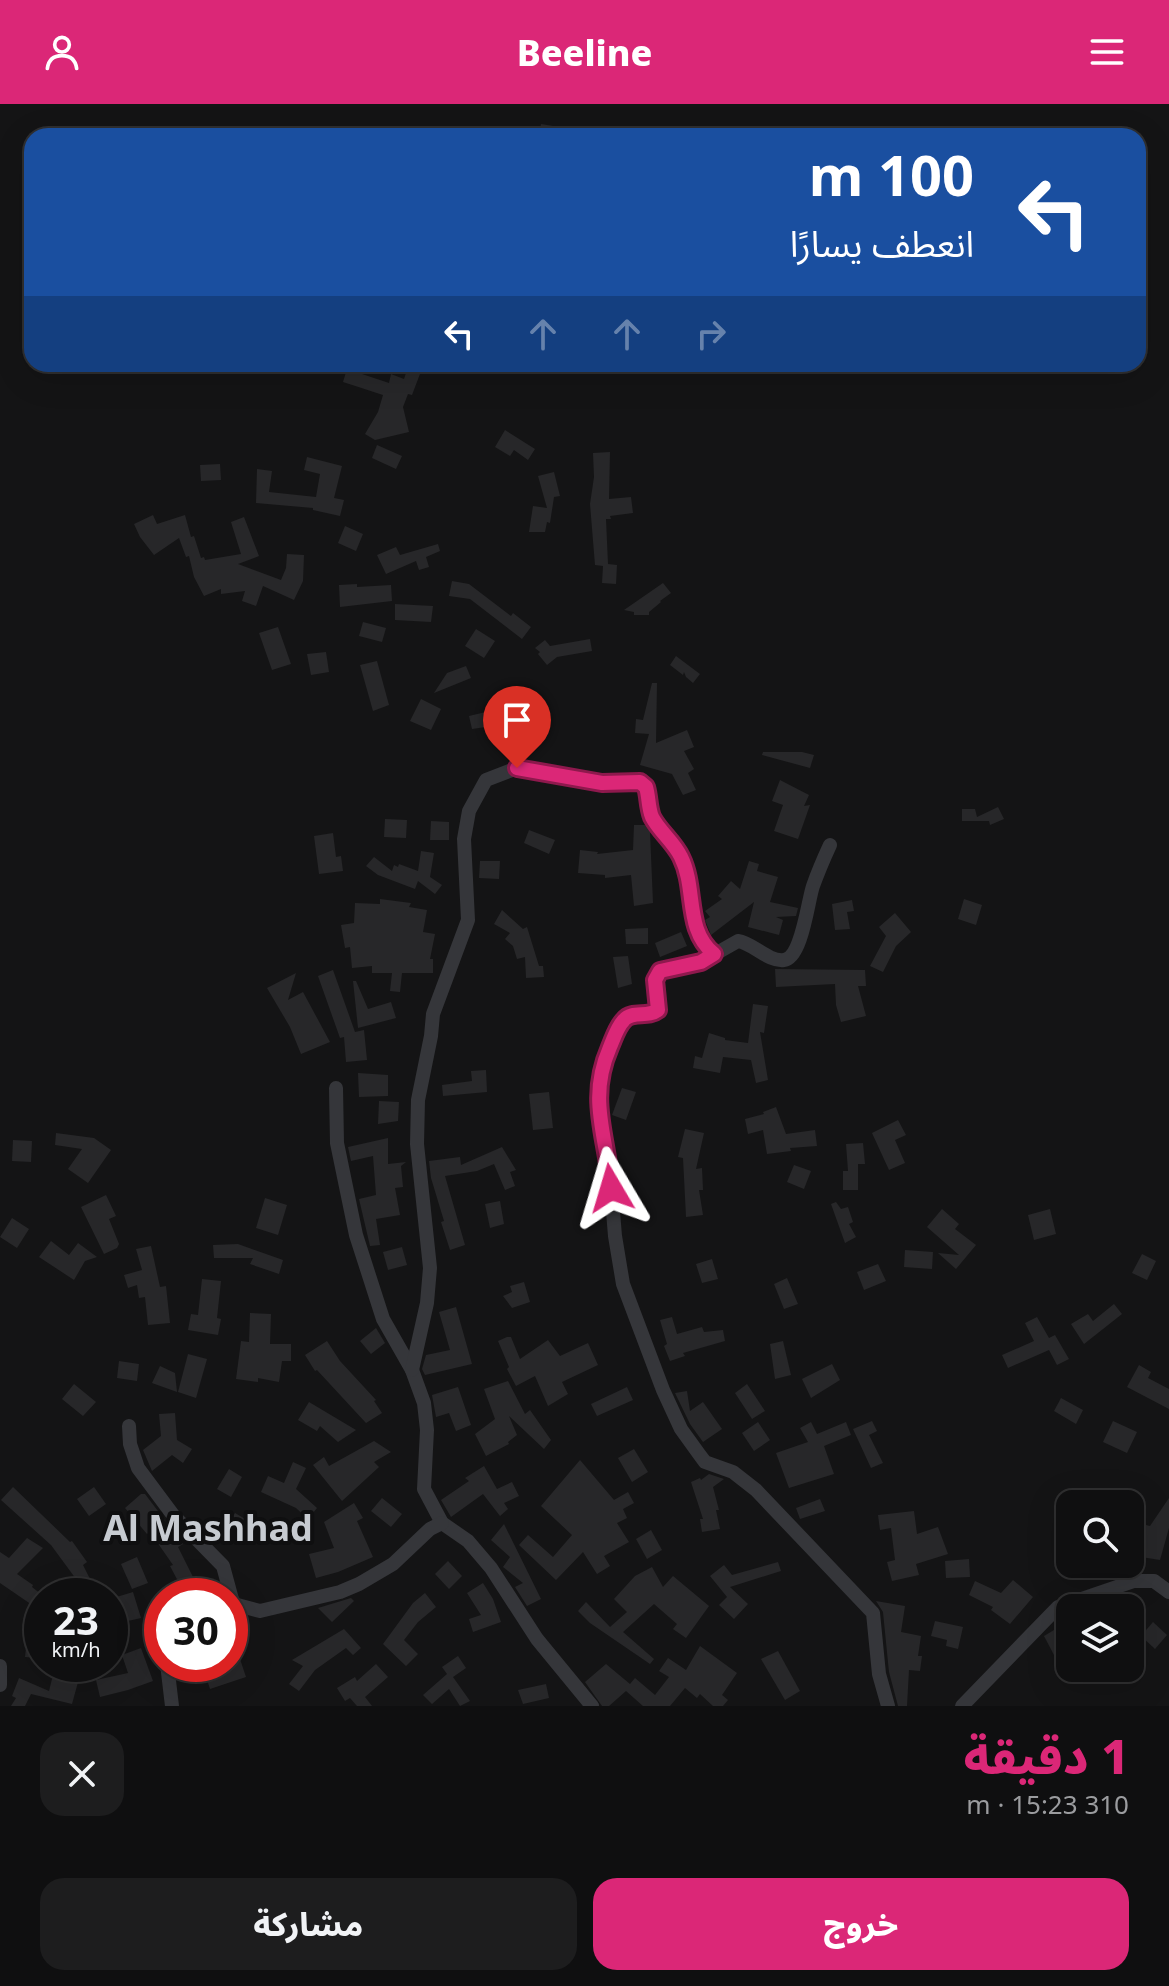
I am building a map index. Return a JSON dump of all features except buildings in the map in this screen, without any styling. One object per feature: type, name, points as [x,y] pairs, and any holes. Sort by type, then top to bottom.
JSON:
[{"type":"street","points":[[412,1370],[427,1303],[430,1268],[417,1144],[418,1100],[433,1014],[468,920],[464,839],[469,811],[480,787],[498,773],[517,768],[602,783],[640,782],[646,787],[654,821],[682,857],[696,930],[714,954]]},
{"type":"street","points":[[830,845],[813,887],[803,931],[792,956],[784,960],[774,958],[742,941],[701,962],[665,969],[656,975],[658,1010],[625,1018],[606,1055],[598,1084],[598,1107],[609,1163],[615,1236],[623,1284],[681,1429],[705,1462],[733,1472],[756,1490],[873,1613],[879,1674],[888,1706]]},
{"type":"street","points":[[336,1088],[337,1143],[356,1235],[383,1319],[412,1370],[424,1403],[427,1430],[424,1489],[442,1523],[468,1541],[491,1568],[537,1639],[592,1706]]},
{"type":"street","points":[[129,1426],[130,1444],[138,1468],[173,1515],[223,1566],[226,1578]]},
{"type":"street","points":[[248,1608],[260,1611],[340,1592],[359,1584],[393,1564],[442,1523]]},
{"type":"street","points":[[962,1706],[1058,1607],[1134,1581],[1154,1581],[1169,1592]]},
{"type":"street","points":[[0,1666],[0,1685]]},
{"type":"street","points":[[169,1682],[172,1706]]},
{"type":"district","name":"Al Mashhad","points":[[208,1527]]},
{"type":"route","points":[[517,768],[602,783],[640,782],[646,787],[654,821],[682,857],[696,930],[714,954],[701,962],[660,971],[655,980],[658,1010],[625,1018],[606,1055],[598,1084],[598,1107],[611,1188]]}]
